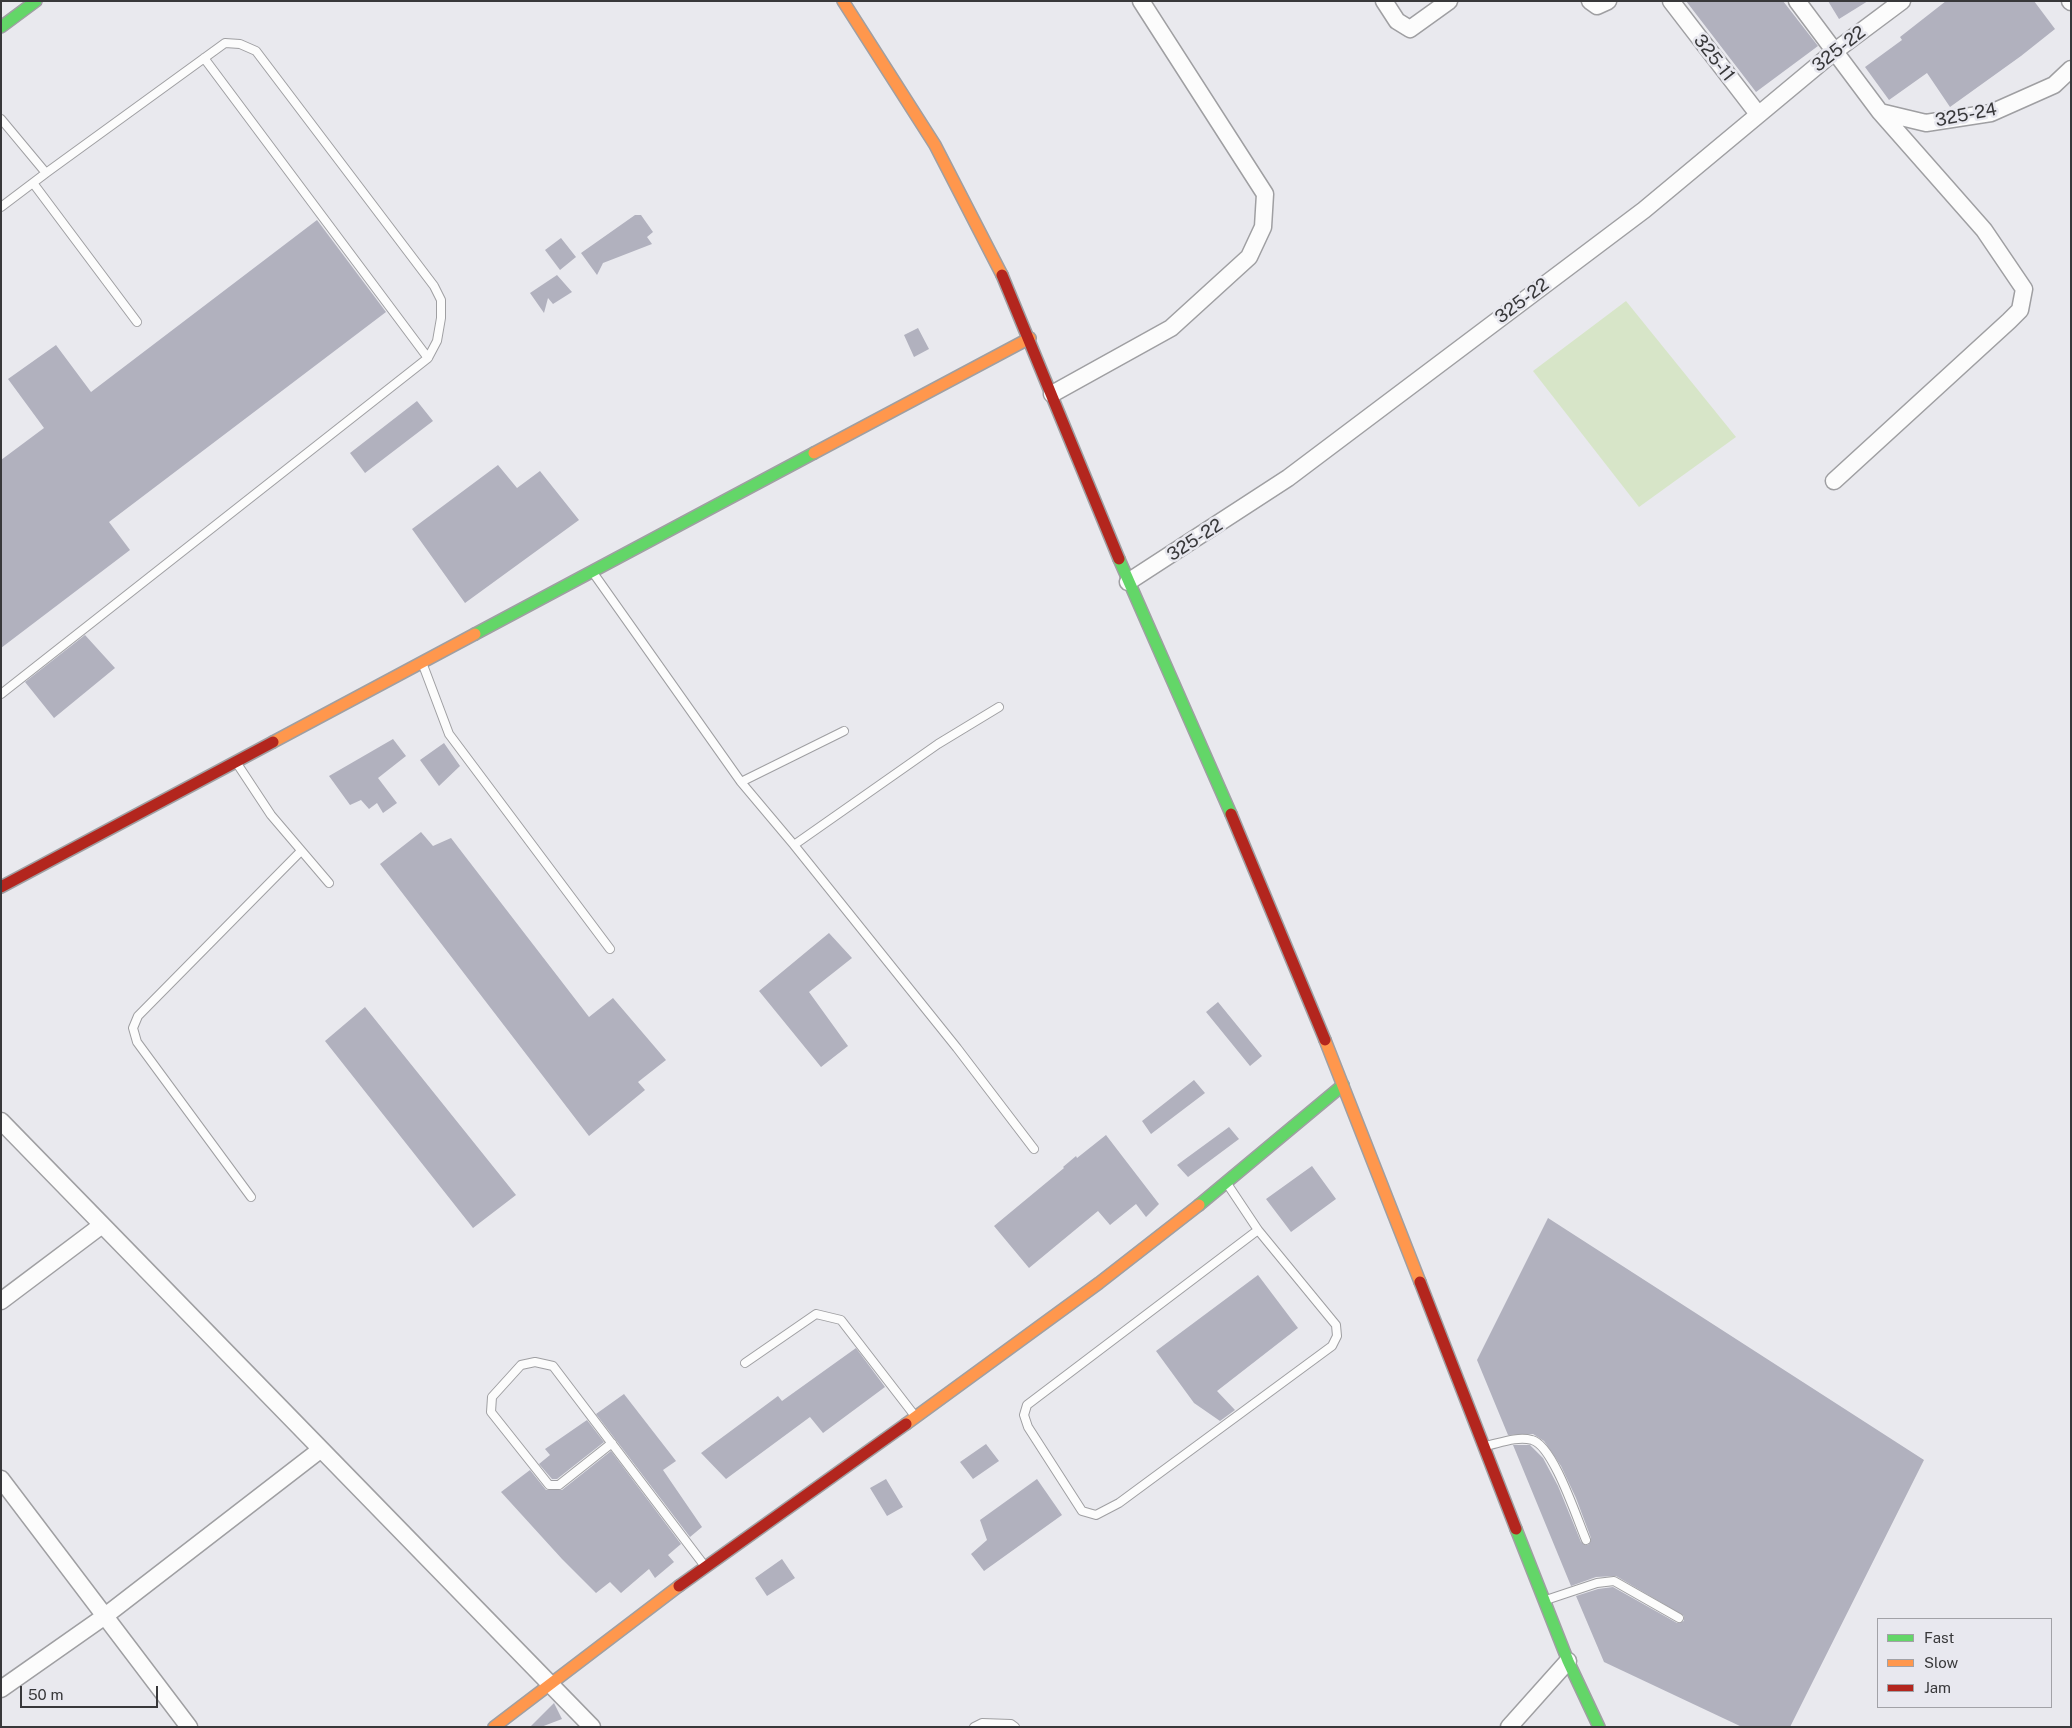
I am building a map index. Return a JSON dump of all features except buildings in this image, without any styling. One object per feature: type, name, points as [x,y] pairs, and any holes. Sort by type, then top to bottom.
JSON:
[{"type":"main road","points":[[1,27],[36,1]]},
{"type":"main road","points":[[843,1],[907,98],[961,192],[986,240],[1030,338],[1128,582],[1236,826],[1343,1084],[1568,1661],[1599,1727]]},
{"type":"main road","points":[[1,887],[1030,338]]},
{"type":"main road","points":[[494,1727],[705,1566],[916,1417],[1099,1283],[1227,1183],[1343,1084]]},
{"type":"street","points":[[1052,394],[1170,328],[1249,258],[1262,227],[1264,194],[1141,1]]},
{"type":"street","points":[[1384,1],[1398,21],[1410,29],[1449,1]]},
{"type":"street","name":"325-11","points":[[1671,1],[1758,114]]},
{"type":"street","points":[[1797,1],[1880,112],[1984,230],[2024,289],[2020,310],[1834,481]]},
{"type":"street","name":"325-22","points":[[1128,582],[1215,528],[1288,478],[1644,210],[1834,51],[1902,1]]},
{"type":"street","name":"325-24","points":[[1880,112],[1926,123],[1991,113],[2054,85],[2071,69]]},
{"type":"street","points":[[4,1128],[102,1225],[592,1727]]},
{"type":"street","points":[[1,1301],[102,1225]]},
{"type":"street","points":[[1,1689],[105,1616],[320,1450]]},
{"type":"street","points":[[1,1479],[188,1727]]},
{"type":"street","points":[[1509,1727],[1568,1661]]},
{"type":"lane","points":[[1,207],[225,43],[240,44],[256,51],[434,286],[441,300],[441,318],[438,341],[428,358],[1,694]]},
{"type":"lane","points":[[204,58],[428,358]]},
{"type":"lane","points":[[1,118],[46,173]]},
{"type":"lane","points":[[33,184],[138,322]]},
{"type":"lane","points":[[592,572],[740,782],[794,845],[957,1048],[1034,1149]]},
{"type":"lane","points":[[422,663],[437,708],[449,734],[610,949]]},
{"type":"lane","points":[[794,845],[938,744],[999,707]]},
{"type":"lane","points":[[740,782],[844,731]]},
{"type":"lane","points":[[235,761],[271,816],[329,883]]},
{"type":"lane","points":[[251,1197],[137,1042],[133,1028],[138,1016],[301,851]]},
{"type":"lane","points":[[1227,1183],[1258,1230],[1336,1325],[1337,1336],[1332,1346],[1119,1503],[1096,1515],[1082,1511],[1028,1427],[1024,1415],[1027,1405],[1258,1230]]},
{"type":"lane","points":[[745,1363],[816,1314],[841,1320],[916,1417]]},
{"type":"lane","points":[[612,1443],[559,1485],[549,1485],[491,1412],[492,1397],[521,1365],[535,1362],[553,1366],[612,1443],[705,1566]]},
{"type":"lane","points":[[1484,1446],[1521,1439],[1533,1440],[1541,1445],[1550,1457],[1586,1540]]},
{"type":"lane","points":[[1544,1600],[1597,1583],[1614,1581],[1679,1618]]},
{"type":"lane","points":[[974,1727],[982,1723],[1011,1724],[1015,1727]]},
{"type":"green space","points":[[1626,301],[1736,437],[1639,507],[1533,371]]},
{"type":"traffic: fast","points":[[1,27],[36,1]]},
{"type":"traffic: fast","points":[[475,634],[814,453]]},
{"type":"traffic: fast","points":[[1119,559],[1231,814]]},
{"type":"traffic: fast","points":[[1199,1205],[1343,1085]]},
{"type":"traffic: fast","points":[[1516,1529],[1568,1661],[1599,1727]]},
{"type":"traffic: slow","points":[[843,1],[935,145],[1002,275]]},
{"type":"traffic: slow","points":[[814,453],[1030,338]]},
{"type":"traffic: slow","points":[[273,742],[475,634]]},
{"type":"traffic: slow","points":[[1325,1040],[1420,1282]]},
{"type":"traffic: slow","points":[[906,1424],[1099,1283],[1199,1205]]},
{"type":"traffic: slow","points":[[494,1727],[679,1586]]},
{"type":"traffic: jam","points":[[1002,275],[1119,559]]},
{"type":"traffic: jam","points":[[1,887],[273,742]]},
{"type":"traffic: jam","points":[[1231,814],[1325,1040]]},
{"type":"traffic: jam","points":[[1420,1282],[1516,1529]]},
{"type":"traffic: jam","points":[[679,1586],[906,1424]]}]
